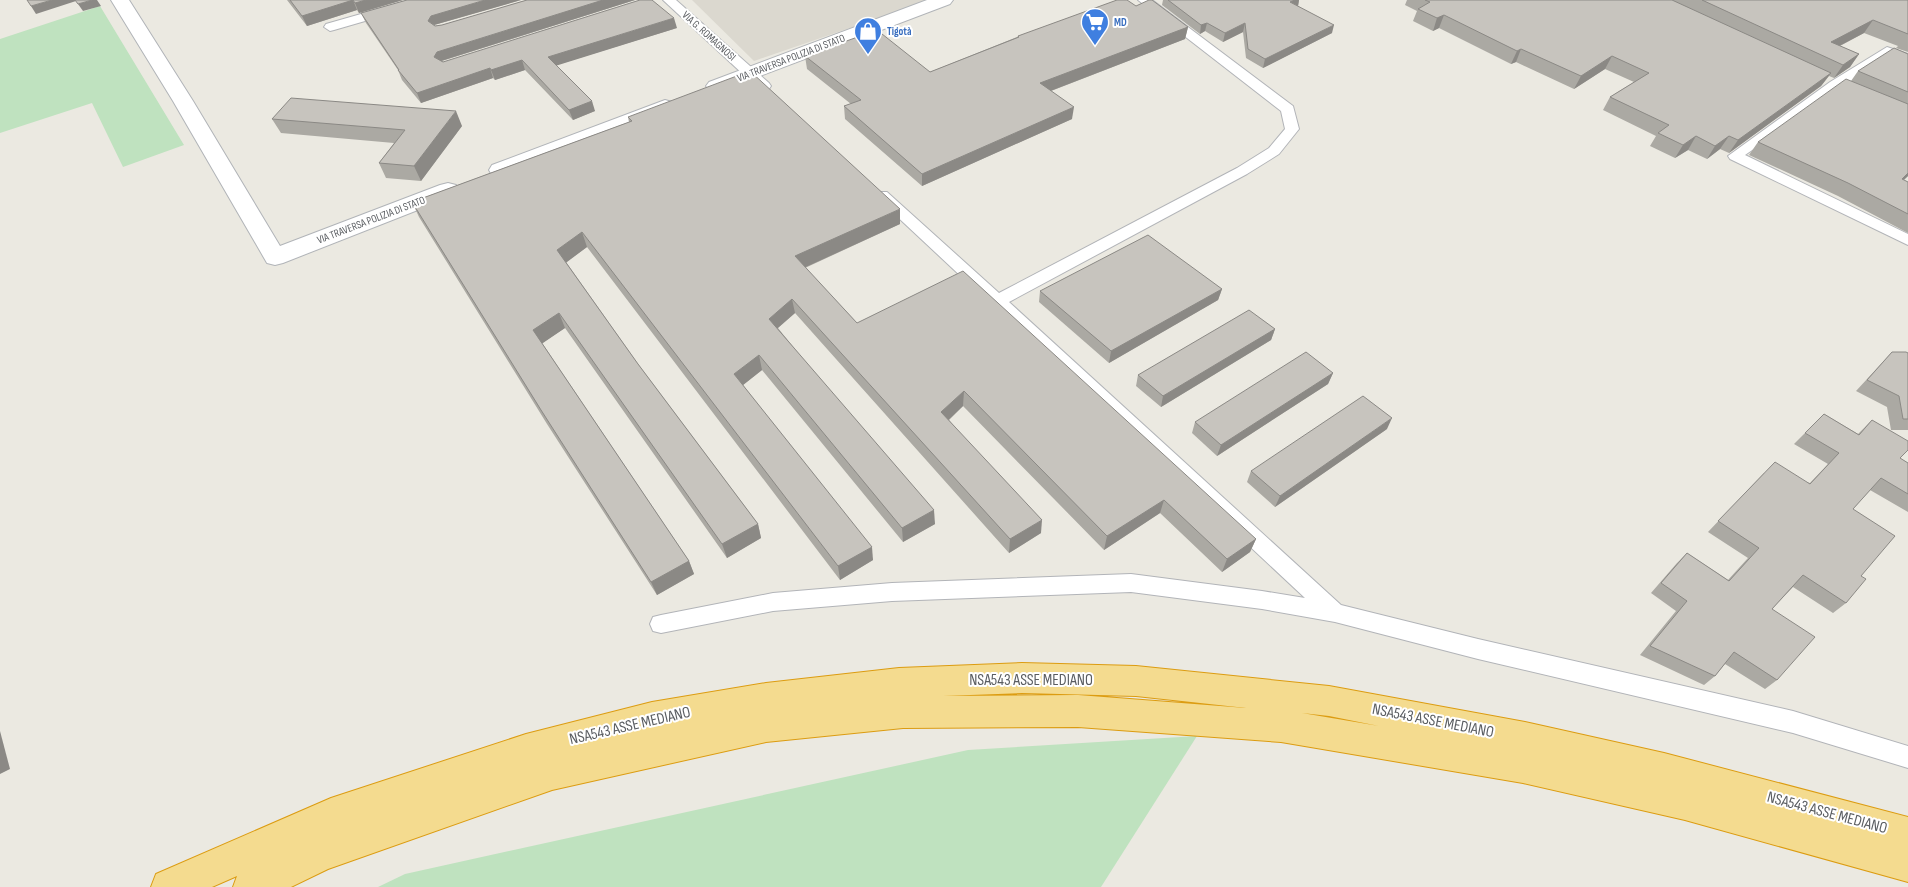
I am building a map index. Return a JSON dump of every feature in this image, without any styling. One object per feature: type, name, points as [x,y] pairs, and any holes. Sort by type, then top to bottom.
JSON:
[{"type":"highway","name":"NSA543 ASSE MEDIANO","points":[[169,887],[331,816],[526,750],[652,718],[766,698],[899,683],[1022,678],[1136,681],[1329,701],[1525,738],[1664,770],[1908,835]]},
{"type":"highway","name":"NSA543 ASSE MEDIANO","points":[[251,887],[321,853],[552,774],[766,726],[903,712],[1078,711],[1281,726],[1524,766],[1685,803],[1908,864]]},
{"type":"street","name":"VIA TRAVERSA POLIZIA DI STATO","points":[[120,0],[183,101],[275,257],[944,0]]},
{"type":"street","points":[[330,27],[423,0]]},
{"type":"street","name":"VIA G. ROMAGNOSI","points":[[669,0],[779,100]]},
{"type":"street","points":[[997,301],[1242,171],[1274,151],[1292,129],[1288,109],[1144,0]]},
{"type":"street","points":[[1908,59],[1887,51],[1835,85],[1735,156],[1908,240]]},
{"type":"street","points":[[1817,77],[1853,93]]},
{"type":"street","points":[[866,180],[1336,613]]},
{"type":"street","points":[[661,624],[773,602],[892,592],[1131,583],[1262,600],[1336,613],[1478,649],[1792,722],[1908,757]]},
{"type":"shaded area","points":[[692,0],[931,0],[754,61]]},
{"type":"green space","points":[[100,6],[184,145],[123,167],[92,103],[0,133],[0,39]]},
{"type":"green space","points":[[1197,736],[1101,887],[378,887],[405,874],[968,750]]},
{"type":"building","points":[[27,0],[52,0],[31,6]]},
{"type":"building","points":[[75,0],[92,0],[78,4]]},
{"type":"building","points":[[290,0],[353,0],[302,16]]},
{"type":"building","points":[[353,0],[366,0],[355,3]]},
{"type":"building","points":[[407,0],[485,0],[431,16],[428,21],[435,26],[527,0],[603,0],[437,52],[434,57],[443,62],[640,0],[652,0],[674,18],[548,57],[592,101],[569,110],[522,60],[491,70],[490,68],[417,93],[398,70],[361,13]]},
{"type":"building","points":[[1117,0],[1127,0],[1136,6],[1152,0],[1188,27],[1040,83],[1074,107],[922,174],[844,106],[861,100],[805,56],[877,30],[930,72],[1018,36]]},
{"type":"building","points":[[1168,0],[1295,0],[1290,2],[1334,25],[1265,59],[1248,49],[1245,23],[1225,33],[1207,23],[1201,25]]},
{"type":"building","points":[[1425,0],[1672,0],[1831,73],[1738,140],[1729,136],[1715,146],[1696,136],[1683,145],[1658,133],[1669,125],[1610,97],[1649,73],[1612,56],[1581,76],[1521,49],[1517,51],[1444,15],[1437,18],[1418,9],[1430,2]]},
{"type":"building","points":[[1702,0],[1908,0],[1908,34],[1873,20],[1831,42],[1859,54],[1843,65]]},
{"type":"building","points":[[1894,48],[1908,54],[1908,92],[1858,71]]},
{"type":"building","points":[[750,71],[900,209],[795,256],[857,323],[963,271],[1256,539],[1227,559],[1164,500],[1107,536],[964,391],[941,412],[1042,520],[1010,539],[792,299],[769,319],[934,510],[902,528],[759,355],[734,374],[872,547],[838,566],[582,232],[557,250],[638,364],[758,524],[722,544],[559,313],[533,330],[689,561],[651,582],[541,410],[412,202],[632,121],[628,117]]},
{"type":"building","points":[[1846,79],[1908,104],[1908,173],[1902,179],[1908,182],[1908,214],[1848,183],[1758,142]]},
{"type":"building","points":[[291,98],[456,111],[414,166],[379,163],[405,130],[272,119]]},
{"type":"building","points":[[1148,235],[1222,289],[1111,351],[1040,291]]},
{"type":"building","points":[[1249,310],[1275,329],[1163,396],[1138,375]]},
{"type":"building","points":[[1306,352],[1333,373],[1221,445],[1195,422]]},
{"type":"building","points":[[1892,352],[1908,353],[1908,419],[1903,419],[1899,396],[1867,380]]},
{"type":"building","points":[[1363,396],[1392,418],[1280,496],[1251,471]]},
{"type":"building","points":[[1824,414],[1859,435],[1872,420],[1908,441],[1908,450],[1900,458],[1908,463],[1908,494],[1881,478],[1853,509],[1895,536],[1861,576],[1866,579],[1846,603],[1803,575],[1772,609],[1815,637],[1777,680],[1734,652],[1715,676],[1650,646],[1687,601],[1661,583],[1687,553],[1729,581],[1759,548],[1718,521],[1775,462],[1810,484],[1839,453],[1805,433]]},
{"type":"place","name":"MD","points":[[1095,46]]},
{"type":"place","name":"Tigotà","points":[[868,55]]}]
